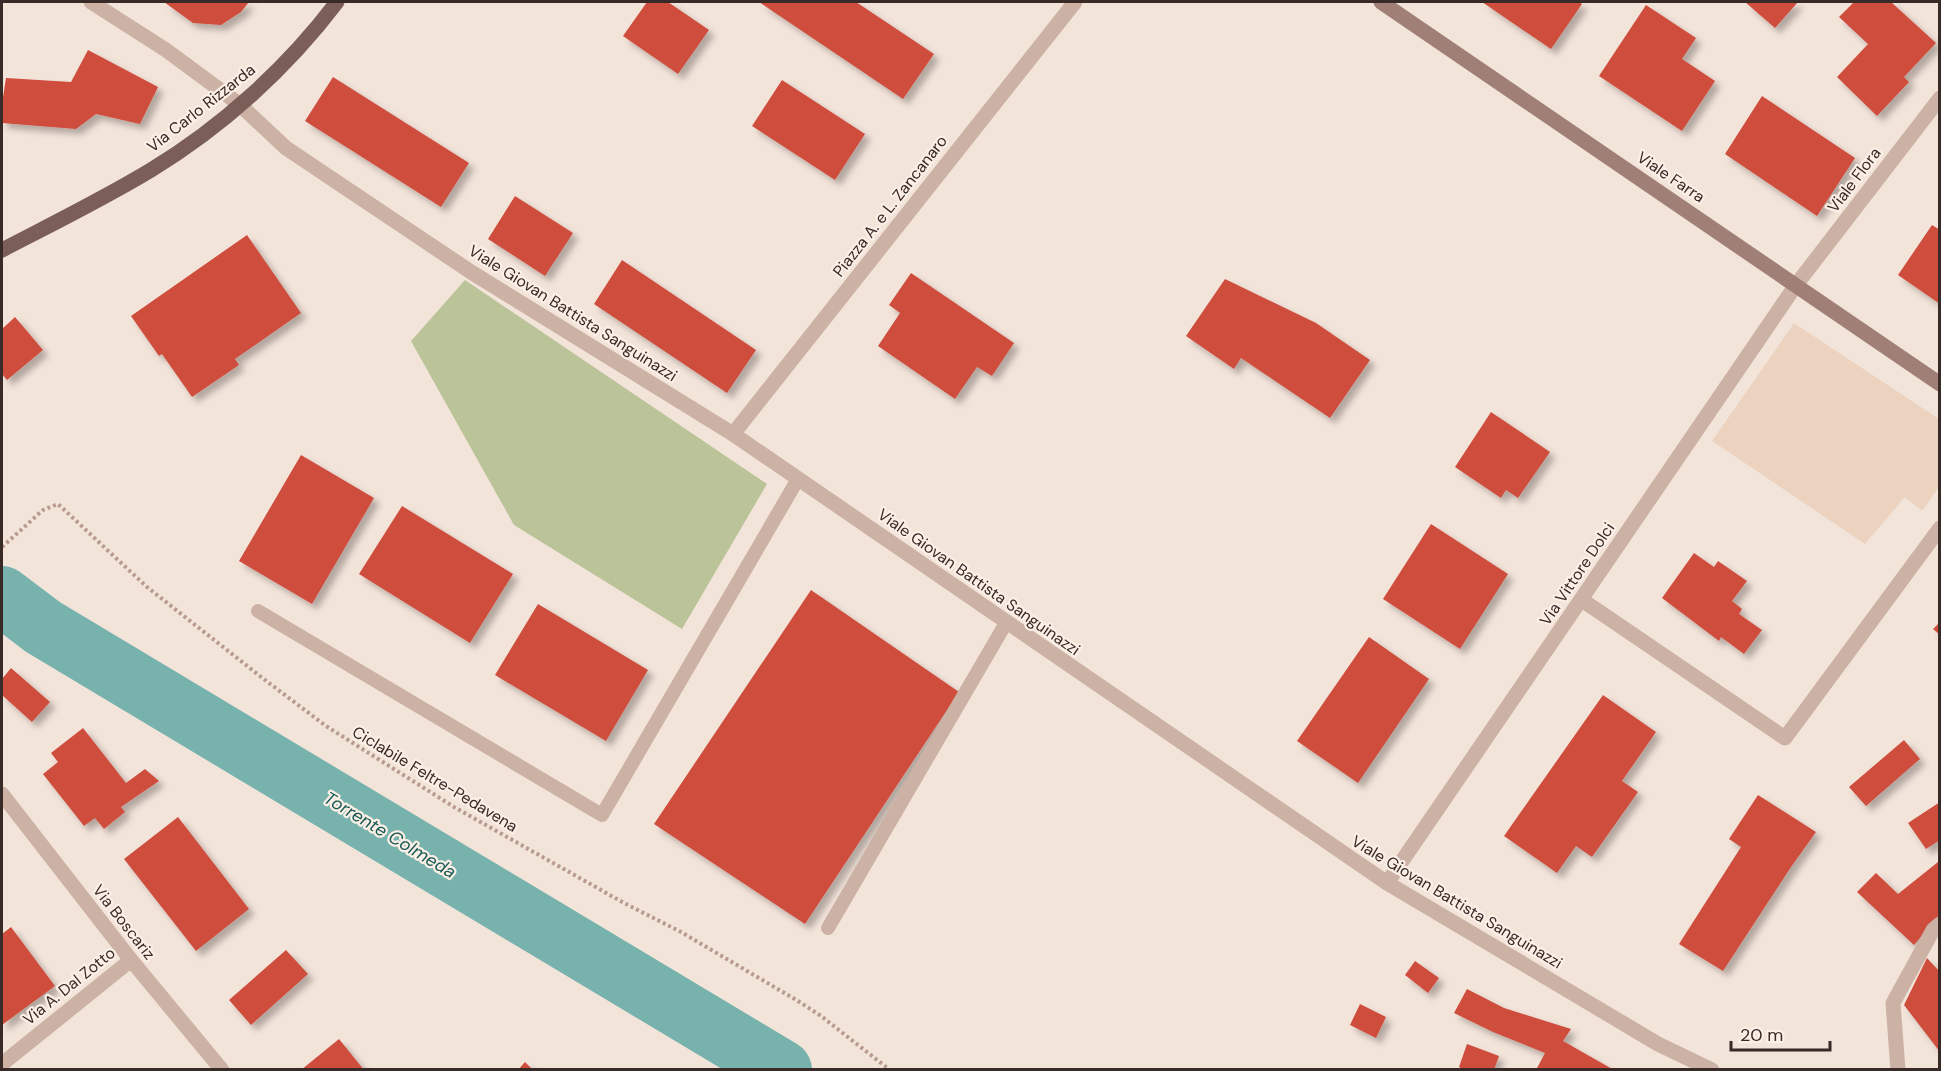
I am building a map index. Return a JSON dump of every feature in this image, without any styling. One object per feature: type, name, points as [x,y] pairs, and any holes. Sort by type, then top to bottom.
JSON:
[{"type":"main road","name":"Via Carlo Rizzarda","points":[[2,250],[152,170],[188,145],[239,104],[288,59],[337,2]]},
{"type":"main road","name":"Viale Farra","points":[[1381,2],[1940,384]]},
{"type":"street","name":"Viale Giovan Battista Sanguinazzi","points":[[91,2],[166,50],[239,104],[286,148],[471,272],[733,434],[1387,883],[1658,1044],[1712,1070]]},
{"type":"street","name":"Piazza A. e L. Zancanaro","points":[[733,434],[1075,2]]},
{"type":"street","name":"Viale Flora","points":[[1796,285],[1940,98]]},
{"type":"street","name":"Via Vittore Dolci","points":[[1387,883],[1796,285]]},
{"type":"street","points":[[1582,600],[1785,738],[1940,528]]},
{"type":"street","name":"Via Boscariz","points":[[2,794],[131,960],[222,1070]]},
{"type":"street","points":[[1898,1070],[1893,1003],[1933,930],[1940,924]]},
{"type":"street","name":"Via A. Dal Zotto","points":[[2,1064],[131,960]]},
{"type":"lane","points":[[258,611],[602,815],[798,478]]},
{"type":"lane","points":[[828,928],[1006,623]]},
{"type":"path","name":"Ciclabile Feltre-Pedavena","points":[[2,547],[43,510],[58,504],[147,587],[326,726],[454,807],[624,903],[681,932],[798,1001],[821,1016],[890,1070]]},
{"type":"green space","points":[[465,280],[767,484],[682,629],[514,525],[411,341]]},
{"type":"shaded area","points":[[1794,323],[1939,419],[1939,487],[1922,511],[1905,497],[1865,544],[1712,441]]},
{"type":"building","points":[[164,2],[249,2],[241,12],[221,25],[193,23]]},
{"type":"building","points":[[647,2],[668,2],[709,30],[678,74],[623,36]]},
{"type":"building","points":[[759,2],[856,2],[934,54],[903,99]]},
{"type":"building","points":[[1482,2],[1579,2],[1582,4],[1551,49]]},
{"type":"building","points":[[1745,2],[1798,2],[1775,28]]},
{"type":"building","points":[[1854,2],[1891,2],[1936,43],[1904,77],[1909,82],[1877,116],[1837,77],[1868,44],[1839,17]]},
{"type":"building","points":[[1646,5],[1696,38],[1682,59],[1715,81],[1682,131],[1599,76]]},
{"type":"building","points":[[88,50],[158,87],[140,124],[96,114],[76,129],[2,123],[6,78],[71,82]]},
{"type":"building","points":[[333,77],[469,163],[441,207],[305,121]]},
{"type":"building","points":[[782,80],[865,134],[835,180],[752,126]]},
{"type":"building","points":[[1762,96],[1855,158],[1817,216],[1725,154]]},
{"type":"building","points":[[515,196],[573,233],[545,276],[488,239]]},
{"type":"building","points":[[1932,225],[1940,230],[1940,304],[1898,275]]},
{"type":"building","points":[[247,235],[301,313],[235,359],[239,365],[192,397],[162,354],[159,356],[131,316]]},
{"type":"building","points":[[622,260],[756,350],[727,393],[594,304]]},
{"type":"building","points":[[911,273],[1014,343],[992,376],[977,367],[955,399],[878,346],[900,313],[889,305]]},
{"type":"building","points":[[1225,279],[1316,323],[1370,360],[1330,418],[1241,358],[1234,369],[1186,336]]},
{"type":"building","points":[[15,317],[43,350],[7,380],[2,374],[2,329]]},
{"type":"building","points":[[1491,412],[1550,452],[1518,498],[1506,490],[1501,498],[1455,467]]},
{"type":"building","points":[[301,455],[374,498],[312,604],[239,561]]},
{"type":"building","points":[[402,506],[513,574],[470,643],[359,574]]},
{"type":"building","points":[[1431,524],[1508,574],[1460,649],[1383,599]]},
{"type":"building","points":[[1694,553],[1714,567],[1718,561],[1747,581],[1732,601],[1742,609],[1739,614],[1762,630],[1744,654],[1721,637],[1719,641],[1662,598]]},
{"type":"building","points":[[811,590],[959,692],[805,924],[654,824]]},
{"type":"building","points":[[538,604],[648,670],[606,741],[495,675]]},
{"type":"building","points":[[1940,622],[1940,635],[1933,629]]},
{"type":"building","points":[[1369,637],[1429,679],[1358,783],[1297,741]]},
{"type":"building","points":[[11,668],[50,702],[32,722],[2,695],[2,679]]},
{"type":"building","points":[[1603,695],[1656,732],[1622,781],[1638,792],[1592,857],[1576,846],[1557,873],[1504,836]]},
{"type":"building","points":[[83,728],[126,783],[145,769],[159,781],[121,807],[125,812],[104,829],[95,818],[84,826],[43,774],[58,762],[51,753]]},
{"type":"building","points":[[1904,740],[1920,759],[1866,806],[1849,787]]},
{"type":"building","points":[[1758,795],[1816,832],[1723,971],[1679,944],[1741,847],[1729,839]]},
{"type":"building","points":[[1940,802],[1940,840],[1926,849],[1908,823]]},
{"type":"building","points":[[178,817],[249,909],[196,951],[124,859]]},
{"type":"building","points":[[1938,862],[1940,864],[1940,914],[1914,945],[1857,892],[1876,873],[1898,894]]},
{"type":"building","points":[[11,927],[55,986],[2,1025],[2,934]]},
{"type":"building","points":[[286,950],[308,974],[251,1025],[229,1000]]},
{"type":"building","points":[[1927,958],[1940,972],[1940,1052],[1904,1005]]},
{"type":"building","points":[[1415,961],[1439,978],[1428,993],[1405,975]]},
{"type":"building","points":[[1467,989],[1504,1008],[1571,1029],[1563,1041],[1614,1070],[1536,1070],[1545,1053],[1454,1013]]},
{"type":"building","points":[[1360,1004],[1386,1017],[1376,1038],[1350,1025]]},
{"type":"building","points":[[339,1039],[364,1070],[301,1070]]},
{"type":"building","points":[[1467,1044],[1499,1056],[1494,1070],[1464,1070],[1459,1067]]},
{"type":"building","points":[[525,1062],[533,1070],[518,1070]]},
{"type":"waterway","name":"Torrente Colmeda","points":[[2,596],[43,627],[782,1070]]}]
